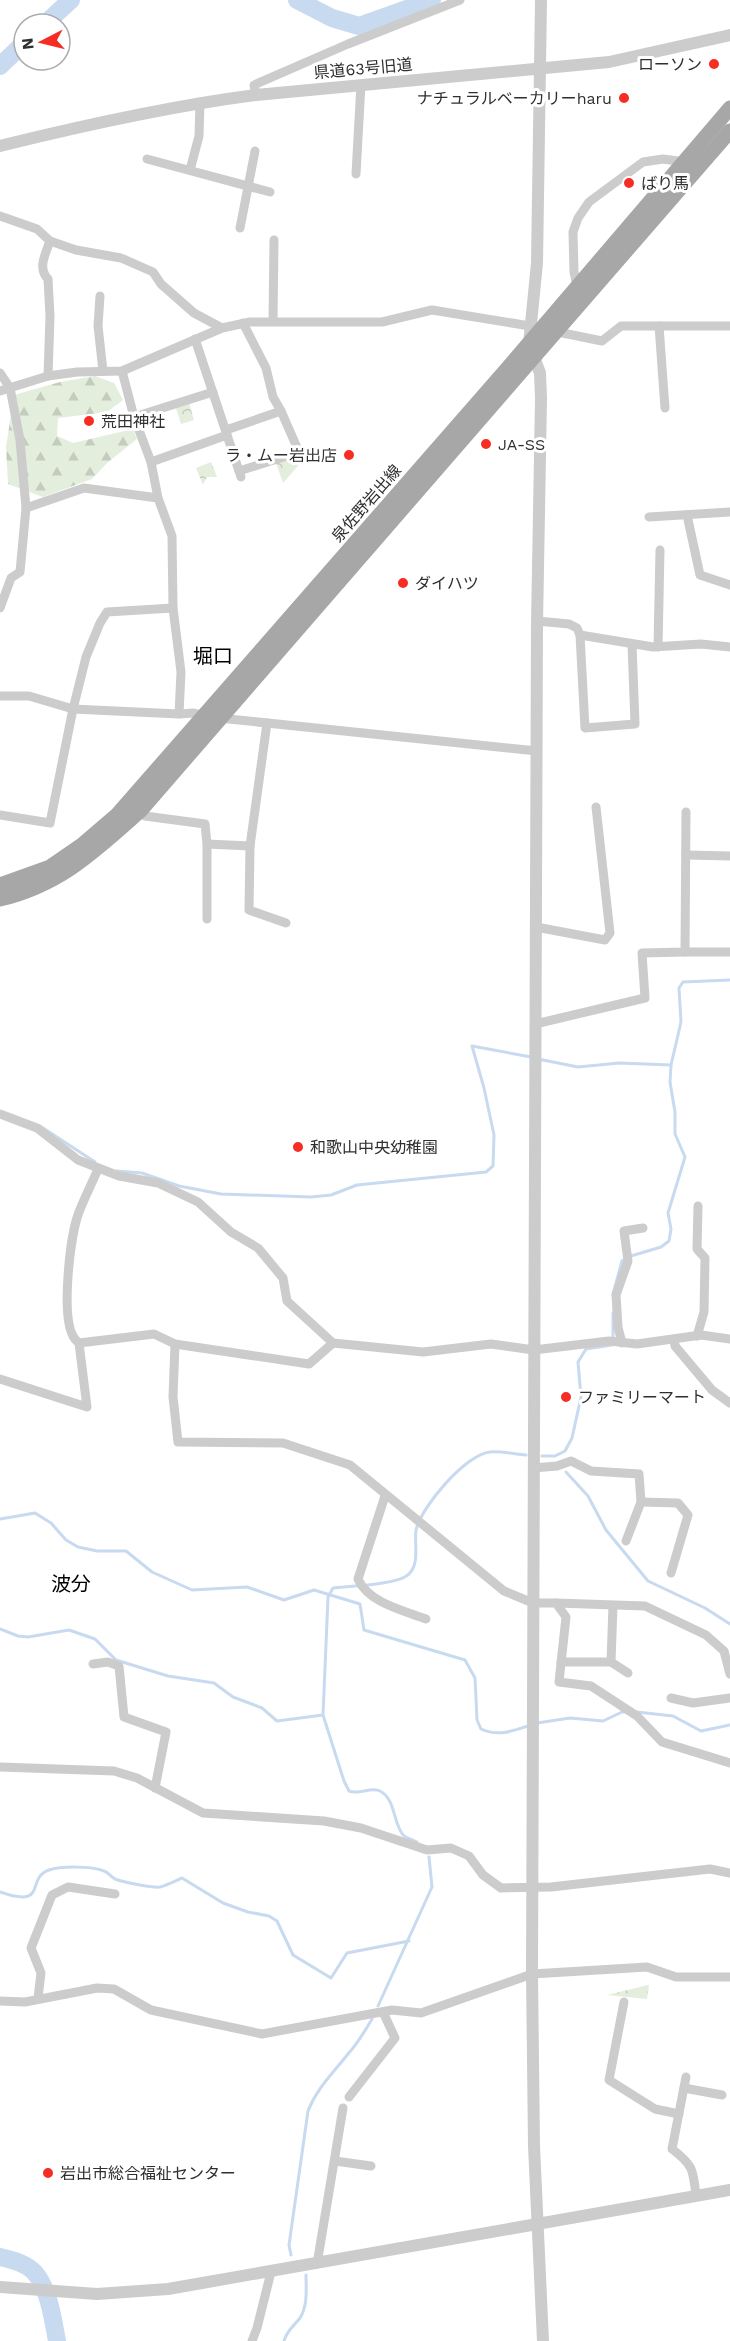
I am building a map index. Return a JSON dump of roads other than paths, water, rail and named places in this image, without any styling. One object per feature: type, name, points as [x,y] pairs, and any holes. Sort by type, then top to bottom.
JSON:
[{"type":"main road","name":"泉佐野岩出線","points":[[0,885],[50,867],[82,845],[117,815],[212,717],[531,351],[556,332],[722,138],[730,108]]},
{"type":"main road","name":"泉佐野岩出線","points":[[531,351],[536,327],[577,286],[685,162],[722,138]]},
{"type":"main road","name":"泉佐野岩出線","points":[[0,899],[52,881],[88,858],[140,811],[212,717]]},
{"type":"street","points":[[256,94],[254,85],[348,44],[460,0]]},
{"type":"street","points":[[536,327],[541,0]]},
{"type":"street","name":"県道63号旧道","points":[[0,146],[90,123],[200,102],[256,94],[609,62],[730,35]]},
{"type":"street","points":[[356,174],[361,84]]},
{"type":"street","points":[[190,170],[199,136],[200,102]]},
{"type":"street","points":[[240,228],[255,151]]},
{"type":"street","points":[[147,159],[270,192]]},
{"type":"street","points":[[577,286],[574,272],[573,232],[578,218],[589,202],[643,162],[663,159],[685,162]]},
{"type":"street","points":[[0,216],[37,229],[50,241],[76,250],[121,258],[153,272],[161,284],[195,313],[222,328]]},
{"type":"street","points":[[273,321],[274,240]]},
{"type":"street","points":[[48,376],[50,316],[48,279],[42,265],[50,241]]},
{"type":"street","points":[[100,296],[98,326],[103,371]]},
{"type":"street","points":[[0,391],[48,376],[122,371],[222,328],[243,323],[382,322],[432,310],[536,327],[602,341],[621,326],[730,326]]},
{"type":"street","points":[[195,339],[240,474],[299,452],[273,397],[266,368],[243,323]]},
{"type":"street","points":[[659,326],[665,408]]},
{"type":"street","points":[[531,351],[540,373],[532,1974],[534,2146],[543,2341]]},
{"type":"street","points":[[122,371],[134,417],[151,462],[158,498],[172,536],[173,608],[181,672],[179,714]]},
{"type":"street","points":[[0,373],[10,388],[20,440],[26,508],[20,572],[11,578],[0,608]]},
{"type":"street","points":[[134,417],[213,392]]},
{"type":"street","points":[[151,462],[281,411]]},
{"type":"street","points":[[26,508],[84,488],[158,498]]},
{"type":"street","points":[[649,517],[730,512]]},
{"type":"street","points":[[687,515],[700,575],[730,585]]},
{"type":"street","points":[[658,647],[660,550]]},
{"type":"street","points":[[0,815],[50,823],[86,657],[100,622],[107,612],[173,608]]},
{"type":"street","points":[[537,621],[569,624],[577,628],[580,635],[585,728],[635,724],[632,644]]},
{"type":"street","points":[[580,635],[658,647],[701,644],[730,646]]},
{"type":"street","points":[[0,696],[29,696],[73,709],[194,713],[212,717],[537,751]]},
{"type":"street","points":[[267,723],[250,846],[249,910],[286,923]]},
{"type":"street","points":[[536,927],[604,940],[610,933],[596,807]]},
{"type":"street","points":[[140,811],[145,816],[205,824],[207,919]]},
{"type":"street","points":[[685,952],[686,812]]},
{"type":"street","points":[[207,844],[250,846]]},
{"type":"street","points":[[686,855],[730,856]]},
{"type":"street","points":[[535,1024],[645,998],[642,953],[730,952]]},
{"type":"street","points":[[0,1114],[37,1128],[78,1160],[98,1169],[119,1176],[158,1183],[198,1202],[231,1232],[258,1248],[284,1278],[287,1301],[333,1343],[423,1352],[491,1344],[534,1350],[616,1342],[637,1344],[697,1336],[730,1339]]},
{"type":"street","points":[[0,1379],[87,1407],[79,1343],[73,1337],[67,1312],[71,1250],[79,1213],[98,1169]]},
{"type":"street","points":[[697,1336],[704,1312],[705,1258],[698,1249],[698,1206]]},
{"type":"street","points":[[616,1342],[618,1327],[616,1295],[628,1261],[624,1231],[643,1228]]},
{"type":"street","points":[[79,1343],[154,1335],[175,1344],[309,1364],[333,1343]]},
{"type":"street","points":[[674,1339],[675,1346],[712,1390],[730,1403]]},
{"type":"street","points":[[175,1344],[173,1397],[178,1442],[283,1443],[351,1465],[385,1496],[504,1591],[533,1603],[645,1606],[706,1635],[724,1651],[730,1674]]},
{"type":"street","points":[[533,1468],[557,1466],[571,1461],[591,1471],[639,1474],[641,1502],[626,1541]]},
{"type":"street","points":[[385,1496],[358,1579],[363,1591],[380,1601],[426,1619]]},
{"type":"street","points":[[641,1502],[678,1503],[688,1515],[671,1572]]},
{"type":"street","points":[[556,1603],[566,1617],[559,1682],[591,1686],[636,1716],[662,1742],[730,1763]]},
{"type":"street","points":[[611,1662],[614,1606]]},
{"type":"street","points":[[93,1664],[108,1662],[119,1666],[124,1717],[166,1732],[155,1788]]},
{"type":"street","points":[[561,1662],[611,1662],[628,1673]]},
{"type":"street","points":[[671,1698],[693,1703],[730,1698]]},
{"type":"street","points":[[0,1767],[114,1771],[137,1778],[203,1813],[324,1821],[361,1828],[427,1850],[451,1848],[470,1856],[483,1875],[501,1888],[551,1887],[710,1869],[730,1873]]},
{"type":"street","points":[[38,1998],[41,1973],[31,1948],[52,1894],[68,1887],[115,1894]]},
{"type":"street","points":[[0,2001],[25,2002],[97,1988],[114,1989],[151,2010],[262,2034],[392,2010],[421,2013],[532,1974],[647,1967],[676,1977],[730,1977]]},
{"type":"street","points":[[624,2002],[609,2080],[655,2109],[679,2114]]},
{"type":"street","points":[[349,2097],[395,2038],[383,2012]]},
{"type":"street","points":[[686,2077],[672,2149],[689,2162],[694,2175],[696,2195]]},
{"type":"street","points":[[684,2088],[722,2095]]},
{"type":"street","points":[[317,2264],[336,2161],[343,2108]]},
{"type":"street","points":[[336,2161],[371,2166]]},
{"type":"street","points":[[0,2287],[112,2294],[168,2289],[730,2190]]},
{"type":"street","points":[[252,2341],[271,2272]]},
{"type":"waterway","points":[[58,12],[71,0]]},
{"type":"waterway","points":[[297,0],[332,18],[359,26],[432,0]]},
{"type":"waterway","points":[[0,66],[12,54]]},
{"type":"waterway","points":[[631,1256],[661,1247],[669,1241],[671,1229],[668,1213],[685,1157],[675,1134],[675,1112],[670,1082],[671,1065],[681,1022],[679,988],[683,982],[730,980]]},
{"type":"waterway","points":[[117,1171],[142,1173],[179,1186],[221,1194],[311,1197],[331,1195],[357,1185],[486,1172],[493,1166],[494,1135],[472,1046],[531,1057]]},
{"type":"waterway","points":[[538,1059],[578,1067],[619,1063],[671,1065]]},
{"type":"waterway","points":[[40,1126],[95,1162]]},
{"type":"waterway","points":[[613,1294],[622,1261],[625,1259]]},
{"type":"waterway","points":[[613,1313],[613,1339]]},
{"type":"waterway","points":[[542,1456],[555,1456],[565,1451],[572,1438],[581,1397],[578,1362],[586,1349],[612,1345]]},
{"type":"waterway","points":[[417,1842],[404,1836],[400,1831],[392,1806],[385,1795],[377,1790],[349,1791],[344,1781],[323,1715],[328,1597],[333,1588],[385,1583],[409,1574],[414,1564],[416,1530],[420,1520],[435,1496],[457,1471],[480,1455],[490,1452],[526,1455]]},
{"type":"waterway","points":[[566,1472],[588,1496],[606,1530],[648,1581],[705,1608],[730,1624]]},
{"type":"waterway","points":[[0,1519],[35,1513],[51,1523],[66,1540],[78,1547],[97,1551],[126,1551],[152,1572],[192,1590],[247,1587],[284,1600],[314,1590],[360,1604],[364,1630],[465,1660],[475,1678],[477,1720],[481,1729],[500,1733],[531,1725]]},
{"type":"waterway","points":[[0,1629],[28,1637],[69,1630],[95,1639],[116,1660],[168,1676],[214,1683],[233,1697],[262,1708],[277,1721],[323,1715]]},
{"type":"waterway","points":[[537,1723],[570,1718],[603,1721],[627,1712]]},
{"type":"waterway","points":[[637,1712],[673,1716],[701,1731],[730,1725]]},
{"type":"waterway","points":[[378,2006],[432,1887],[429,1857]]},
{"type":"waterway","points":[[0,1892],[25,1897],[31,1895],[42,1874],[61,1868],[99,1869],[119,1880],[156,1887],[182,1878],[223,1903],[248,1912],[269,1916],[277,1921],[293,1955],[331,1978],[347,1953],[409,1941]]},
{"type":"waterway","points":[[291,2255],[289,2245],[308,2111],[321,2088],[355,2046],[372,2019]]},
{"type":"waterway","points":[[0,2257],[19,2262],[35,2273],[40,2280],[50,2305],[57,2341]]},
{"type":"waterway","points":[[284,2341],[304,2308],[306,2275]]},
{"type":"place","name":"ローソン","points":[[714,64]]},
{"type":"place","name":"ナチュラルベーカリーharu","points":[[624,98]]},
{"type":"place","name":"ばり馬","points":[[629,183]]},
{"type":"place","name":"荒田神社","points":[[89,421]]},
{"type":"place","name":"JA-SS","points":[[486,444]]},
{"type":"place","name":"ラ・ムー岩出店","points":[[349,455]]},
{"type":"place","name":"ダイハツ","points":[[403,583]]},
{"type":"place","name":"和歌山中央幼稚園","points":[[298,1147]]},
{"type":"place","name":"ファミリーマート","points":[[566,1397]]},
{"type":"place","name":"岩出市総合福祉センター","points":[[48,2173]]},
{"type":"district","name":"堀口","points":[[213,656]]},
{"type":"district","name":"波分","points":[[71,1584]]}]
